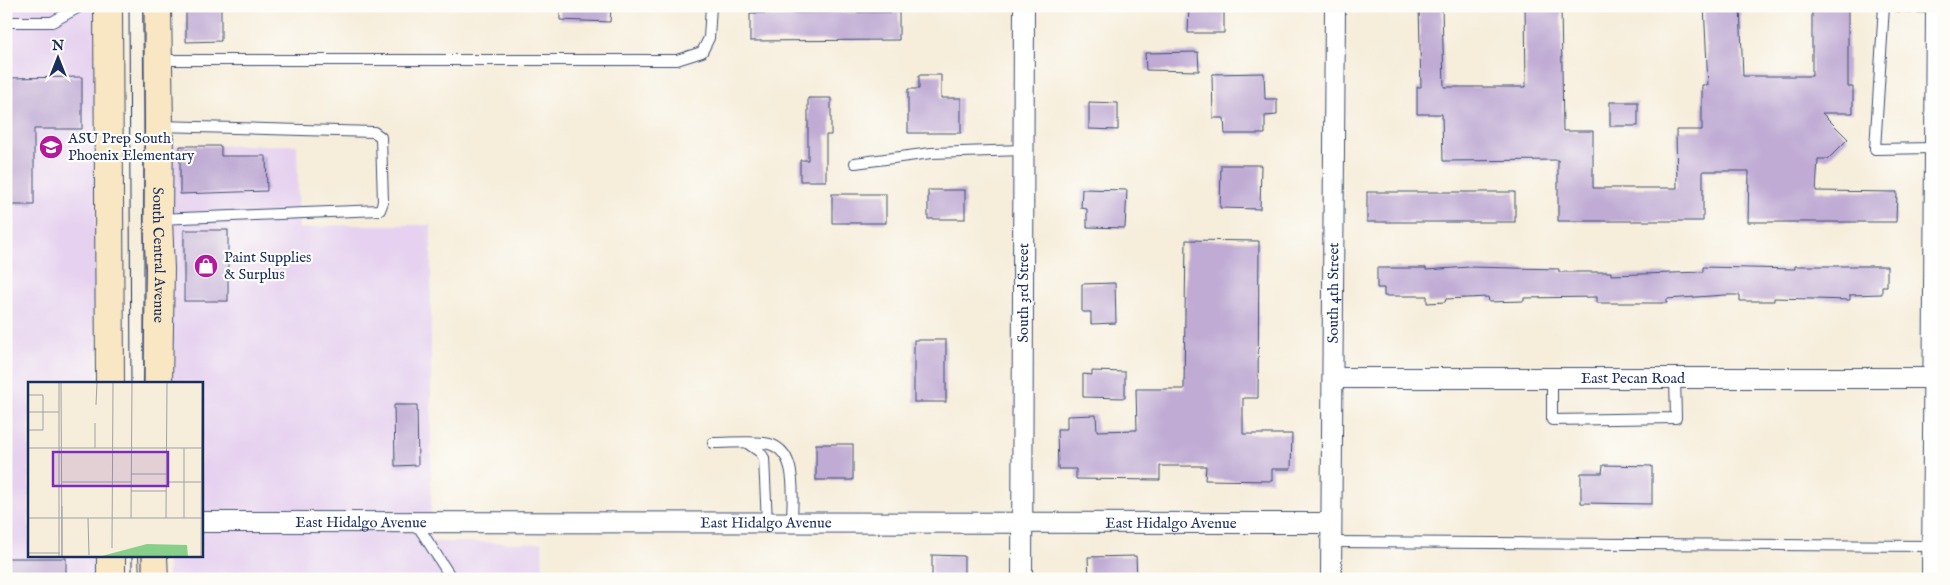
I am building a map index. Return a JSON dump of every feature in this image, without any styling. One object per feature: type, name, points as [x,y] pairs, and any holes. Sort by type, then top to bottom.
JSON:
[{"type":"main road","points":[[108,6],[110,382]]},
{"type":"main road","name":"South Central Avenue","points":[[157,6],[156,60],[159,126],[158,219],[160,269],[158,382]]},
{"type":"main road","points":[[111,558],[111,579]]},
{"type":"main road","points":[[154,558],[154,579]]},
{"type":"street","name":"South 3rd Street","points":[[1022,579],[1024,6]]},
{"type":"street","name":"South 4th Street","points":[[1331,579],[1335,6]]},
{"type":"street","points":[[1932,579],[1933,546],[1938,522],[1932,378],[1936,7]]},
{"type":"street","name":"East Pecan Road","points":[[1332,378],[1932,378]]},
{"type":"street","name":"East Hidalgo Avenue","points":[[202,522],[1022,522],[1331,532]]},
{"type":"lane","points":[[6,22],[52,22],[81,6]]},
{"type":"lane","points":[[156,60],[677,60],[702,52],[709,38],[711,6]]},
{"type":"lane","points":[[1884,6],[1875,150],[1935,148]]},
{"type":"lane","points":[[1897,6],[1936,7]]},
{"type":"lane","points":[[158,219],[380,210],[383,202],[381,137],[374,132],[159,126]]},
{"type":"lane","points":[[855,163],[931,153],[1024,150]]},
{"type":"lane","points":[[1552,378],[1552,420],[1676,418],[1675,378]]},
{"type":"lane","points":[[713,443],[773,445],[786,456],[791,475],[792,523]]},
{"type":"lane","points":[[747,443],[760,452],[764,458],[767,523]]},
{"type":"lane","points":[[416,523],[452,579]]},
{"type":"lane","points":[[1331,532],[1933,546]]},
{"type":"shaded area","points":[[6,6],[95,6],[97,382],[28,382],[28,558],[99,558],[100,579],[6,579]]},
{"type":"shaded area","points":[[297,145],[299,229],[341,225],[431,225],[431,542],[542,543],[543,579],[168,579],[168,558],[202,558],[202,382],[167,382],[165,146]]},
{"type":"building","points":[[186,6],[221,6],[221,41],[186,42]]},
{"type":"building","points":[[560,6],[611,6],[610,22],[560,20]]},
{"type":"building","points":[[1189,6],[1224,6],[1224,33],[1188,33]]},
{"type":"building","points":[[1419,6],[1442,6],[1444,87],[1526,87],[1525,6],[1561,6],[1563,131],[1593,131],[1593,188],[1677,188],[1676,130],[1702,130],[1702,85],[1708,85],[1704,6],[1740,6],[1743,76],[1812,76],[1812,6],[1848,6],[1848,87],[1853,87],[1853,113],[1822,113],[1848,139],[1828,159],[1818,159],[1816,191],[1897,192],[1896,222],[1748,222],[1749,171],[1703,171],[1703,221],[1558,221],[1558,160],[1443,161],[1442,114],[1417,114],[1417,87],[1421,87]]},
{"type":"building","points":[[899,12],[899,40],[750,41],[750,13]]},
{"type":"building","points":[[1198,52],[1199,71],[1146,70],[1145,53]]},
{"type":"building","points":[[1264,73],[1265,99],[1277,99],[1277,115],[1265,116],[1265,134],[1225,134],[1224,118],[1213,118],[1212,74]]},
{"type":"building","points":[[919,75],[941,75],[941,98],[961,98],[961,133],[908,133],[908,89],[919,89]]},
{"type":"building","points":[[82,77],[82,129],[34,129],[34,205],[6,205],[6,78]]},
{"type":"building","points":[[808,98],[831,98],[831,135],[826,135],[826,181],[800,181],[800,160],[808,160]]},
{"type":"building","points":[[1089,102],[1118,103],[1118,130],[1089,129]]},
{"type":"building","points":[[1610,102],[1638,102],[1638,126],[1610,126]]},
{"type":"building","points":[[180,146],[221,146],[221,156],[266,156],[267,191],[180,194]]},
{"type":"building","points":[[1221,165],[1261,165],[1260,209],[1220,208]]},
{"type":"building","points":[[1082,189],[1127,190],[1125,228],[1087,227],[1087,209],[1081,208]]},
{"type":"building","points":[[928,190],[965,190],[965,219],[928,219]]},
{"type":"building","points":[[1367,192],[1515,192],[1515,222],[1367,222]]},
{"type":"building","points":[[832,194],[886,194],[886,223],[832,223]]},
{"type":"building","name":"Paint Supplies & Surplus","points":[[184,230],[228,230],[228,301],[184,301]]},
{"type":"building","points":[[1186,240],[1259,241],[1258,398],[1243,398],[1243,434],[1292,434],[1291,469],[1272,469],[1272,481],[1205,480],[1206,466],[1160,466],[1160,480],[1076,479],[1076,469],[1058,469],[1057,429],[1067,429],[1067,416],[1096,415],[1097,431],[1137,430],[1136,389],[1184,389]]},
{"type":"building","points":[[1795,266],[1887,266],[1887,286],[1882,286],[1882,294],[1850,295],[1850,300],[1774,298],[1774,301],[1740,301],[1740,295],[1725,295],[1667,299],[1667,303],[1597,303],[1597,297],[1524,298],[1524,301],[1489,302],[1488,297],[1446,299],[1445,302],[1427,303],[1427,296],[1384,296],[1384,288],[1377,288],[1377,268],[1426,268],[1426,270],[1469,267],[1559,269],[1559,272],[1611,272],[1611,275],[1703,272],[1703,267],[1795,269]]},
{"type":"building","points":[[1115,283],[1116,323],[1091,324],[1091,312],[1082,312],[1082,284]]},
{"type":"building","points":[[914,340],[946,340],[946,402],[914,402]]},
{"type":"building","points":[[1092,371],[1125,372],[1125,398],[1083,397],[1083,374],[1092,375]]},
{"type":"building","points":[[394,405],[417,405],[418,465],[395,466]]},
{"type":"building","points":[[816,444],[853,444],[853,480],[816,480]]},
{"type":"building","points":[[1603,465],[1652,466],[1652,504],[1581,503],[1581,473],[1602,473]]},
{"type":"building","points":[[932,555],[964,556],[964,579],[932,579]]},
{"type":"building","points":[[1136,556],[1137,579],[1089,579],[1088,557]]},
{"type":"building","points":[[6,558],[66,558],[66,579],[6,579]]},
{"type":"tram line","points":[[129,6],[131,382]]},
{"type":"tram line","points":[[144,6],[144,382]]},
{"type":"tram line","points":[[132,558],[132,579]]},
{"type":"tram line","points":[[142,558],[142,579]]},
{"type":"place","name":"ASU Prep South Phoenix Elementary","points":[[51,147]]},
{"type":"place","name":"Paint Supplies & Surplus","points":[[206,266]]}]
